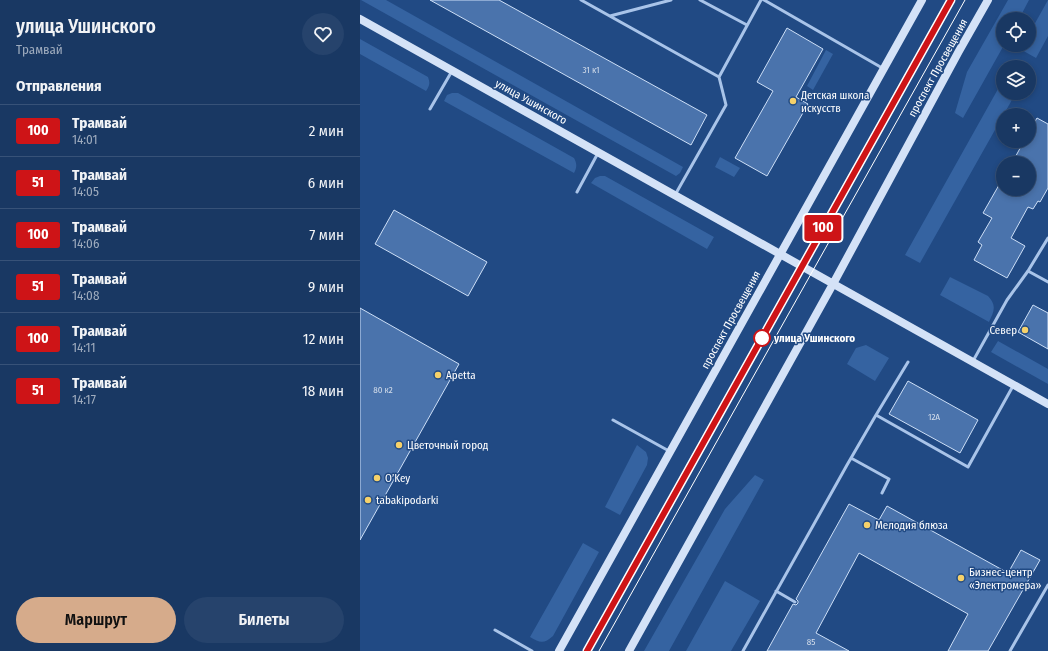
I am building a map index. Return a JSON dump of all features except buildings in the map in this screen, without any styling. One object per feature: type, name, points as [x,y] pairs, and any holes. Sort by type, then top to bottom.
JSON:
[{"type":"main road","name":"проспект Просвещения","points":[[559,651],[922,0]]},
{"type":"main road","name":"проспект Просвещения","points":[[629,651],[833,284],[988,0]]},
{"type":"main road","name":"улица Ушинского","points":[[360,19],[1048,404]]},
{"type":"lane","points":[[581,0],[719,77]]},
{"type":"lane","points":[[610,16],[671,0]]},
{"type":"lane","points":[[700,0],[747,25]]},
{"type":"lane","points":[[675,196],[726,105],[719,77],[762,0],[884,69]]},
{"type":"lane","points":[[430,109],[452,71]]},
{"type":"lane","points":[[577,192],[598,152]]},
{"type":"lane","points":[[972,361],[1006,300],[1028,271],[1048,238]]},
{"type":"lane","points":[[1028,271],[1048,282]]},
{"type":"lane","points":[[743,651],[851,458],[908,362]]},
{"type":"lane","points":[[876,415],[968,466],[1014,385]]},
{"type":"lane","points":[[612,420],[670,452]]},
{"type":"lane","points":[[851,458],[889,479],[882,493]]},
{"type":"lane","points":[[1010,651],[1048,584]]},
{"type":"lane","points":[[776,591],[795,602]]},
{"type":"lane","points":[[495,630],[532,651]]},
{"type":"shaded area","points":[[361,0],[386,0],[683,167],[680,173],[676,176]]},
{"type":"shaded area","points":[[1008,0],[1029,0],[1023,12],[1001,12]]},
{"type":"shaded area","points":[[1048,0],[1048,36],[1036,58],[1025,52],[1036,52],[1036,21]]},
{"type":"shaded area","points":[[996,21],[996,52],[1000,52],[963,118],[955,113],[967,72]]},
{"type":"shaded area","points":[[360,39],[428,77],[429,84],[426,91],[360,54]]},
{"type":"shaded area","points":[[826,50],[833,54],[813,90],[807,86]]},
{"type":"shaded area","points":[[458,93],[574,158],[576,162],[576,169],[574,173],[444,101],[447,95]]},
{"type":"shaded area","points":[[996,93],[996,100],[1012,100],[1007,108],[996,108],[996,128],[920,263],[905,255]]},
{"type":"shaded area","points":[[720,157],[740,168],[734,177],[715,167]]},
{"type":"shaded area","points":[[605,176],[714,237],[707,249],[591,183],[595,178]]},
{"type":"shaded area","points":[[950,277],[988,296],[994,306],[989,322],[940,295]]},
{"type":"shaded area","points":[[998,341],[1048,369],[1048,384],[991,352]]},
{"type":"shaded area","points":[[866,345],[889,358],[875,381],[847,364],[856,348]]},
{"type":"shaded area","points":[[637,445],[646,452],[648,458],[647,465],[620,515],[605,507]]},
{"type":"shaded area","points":[[755,475],[764,480],[669,651],[644,651],[725,509]]},
{"type":"shaded area","points":[[583,543],[599,552],[553,636],[542,642],[533,639],[530,637]]},
{"type":"shaded area","points":[[725,581],[760,601],[731,651],[686,651]]},
{"type":"tram line","points":[[587,651],[951,0]]},
{"type":"tram line","name":"100","points":[[587,651],[951,0]]},
{"type":"tram line","points":[[599,651],[965,0]]},
{"type":"place","name":"Детская школа искусств","points":[[793,101]]},
{"type":"place","name":"Север","points":[[1025,330]]},
{"type":"place","name":"улица Ушинского","points":[[762,338]]},
{"type":"place","name":"Apetta","points":[[438,375]]},
{"type":"place","name":"Цветочный город","points":[[399,445]]},
{"type":"place","name":"O’Key","points":[[377,478]]},
{"type":"place","name":"tabakipodarki","points":[[368,500]]},
{"type":"place","name":"Мелодия блюза","points":[[867,525]]},
{"type":"place","name":"Бизнес-центр «Электромера»","points":[[961,578]]}]
